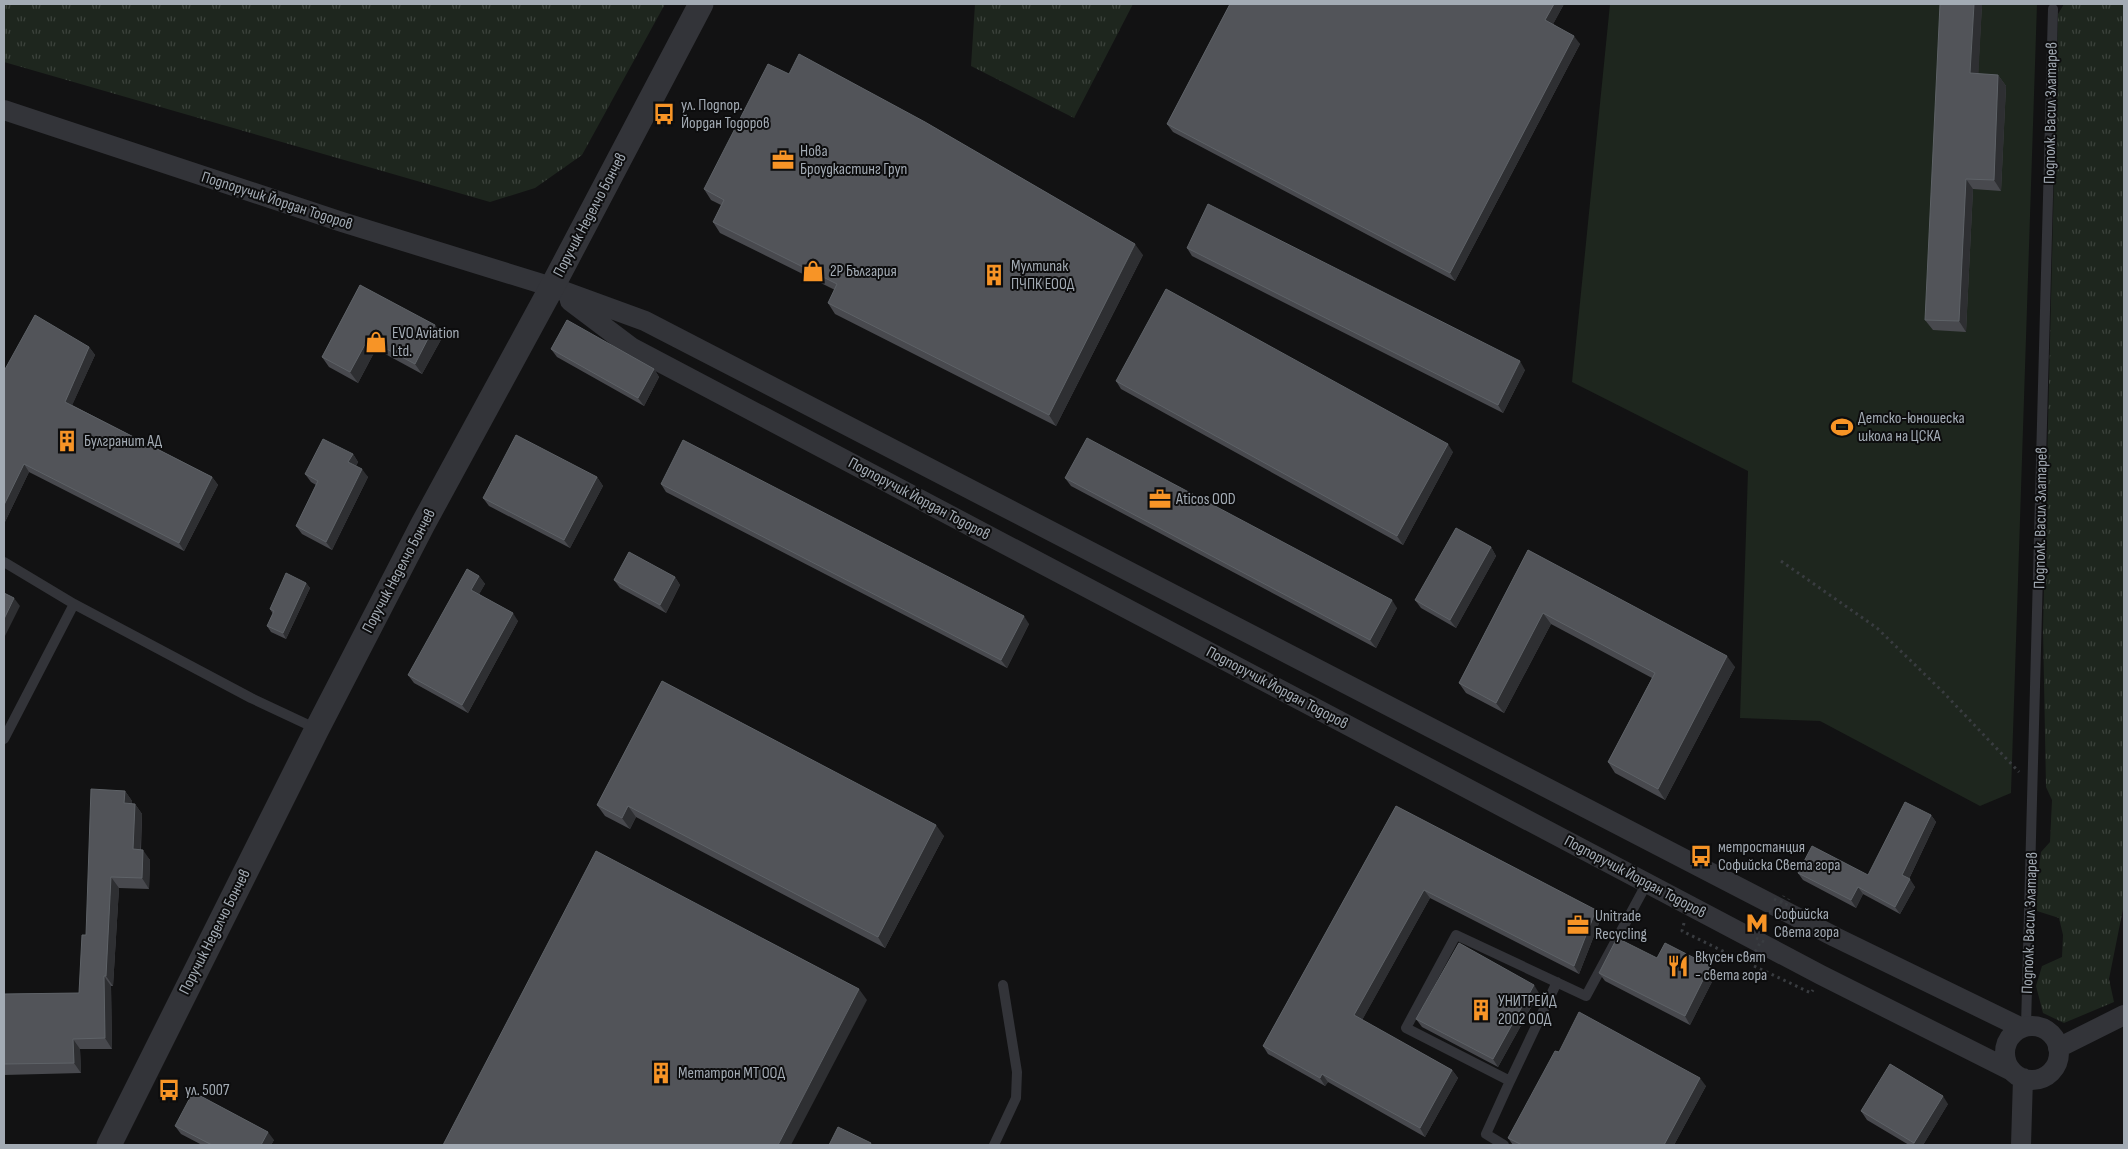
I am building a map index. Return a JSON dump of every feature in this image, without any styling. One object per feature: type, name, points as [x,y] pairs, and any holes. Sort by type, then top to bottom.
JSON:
[{"type":"street","name":"Поручик Неделчо Бончев","points":[[109,1145],[317,729],[423,524],[552,287],[701,4]]},
{"type":"street","name":"Подпоручик Йордан Тодоров","points":[[4,110],[342,222],[552,287],[645,321],[1835,937],[2024,1027]]},
{"type":"street","name":"Подпоручик Йордан Тодоров","points":[[552,287],[631,347],[1812,970],[2018,1075]]},
{"type":"street","points":[[2058,1048],[2124,1015]]},
{"type":"street","points":[[2018,1075],[2033,1080],[2047,1075],[2057,1063],[2058,1048],[2052,1035],[2047,1030],[2040,1027],[2024,1027],[2009,1039],[2006,1047],[2005,1055],[2018,1075],[2021,1145]]},
{"type":"lane","name":"Подполк. Васил Златарев","points":[[2024,1027],[2034,789],[2053,9]]},
{"type":"lane","points":[[4,562],[74,604],[260,702],[317,729]]},
{"type":"lane","points":[[4,739],[74,604]]},
{"type":"lane","points":[[1510,1081],[1406,1028],[1456,935],[1586,996],[1647,883]]},
{"type":"lane","points":[[1504,1145],[1486,1134],[1557,982]]},
{"type":"lane","points":[[994,1145],[1016,1098],[1018,1072],[1003,985]]},
{"type":"path","points":[[1781,561],[1877,628],[1943,692],[2034,789]]},
{"type":"path","points":[[1774,914],[1784,896]]},
{"type":"path","points":[[1774,899],[1786,905],[1788,899]]},
{"type":"path","points":[[1769,911],[1780,916]]},
{"type":"path","points":[[1682,931],[1743,961]]},
{"type":"path","points":[[1756,938],[1766,943]]},
{"type":"path","points":[[1749,963],[1761,941]]},
{"type":"path","points":[[1746,954],[1757,960],[1754,966],[1811,993]]},
{"type":"green space","points":[[4,4],[665,4],[582,155],[535,188],[490,202],[4,62]]},
{"type":"green space","points":[[975,4],[1133,4],[1074,118],[971,66]]},
{"type":"green space","name":"Детско-юношеска школа на ЦСКА","points":[[1610,4],[2037,4],[2011,793],[1980,806],[1820,721],[1740,718],[1748,471],[1572,382]]},
{"type":"green space","points":[[2064,4],[2124,4],[2124,904],[2109,979],[2114,1002],[2064,1023],[2043,1013],[2036,986],[2042,966],[2062,957],[2063,935],[2059,918],[2037,911],[2036,892],[2041,852],[2050,842],[2052,800],[2046,787],[2043,629],[2058,14]]},
{"type":"building","points":[[1230,4],[1554,4],[1545,20],[1574,36],[1450,273],[1167,124]]},
{"type":"building","points":[[1940,4],[1974,4],[1970,73],[1998,75],[1994,180],[1966,179],[1959,321],[1925,320]]},
{"type":"building","points":[[799,54],[925,122],[1135,244],[1049,415],[828,303],[837,284],[713,222],[724,200],[704,189],[768,64],[789,74]]},
{"type":"building","points":[[1208,204],[1520,361],[1498,405],[1187,248]]},
{"type":"building","points":[[360,285],[435,325],[415,364],[368,339],[350,372],[322,357]]},
{"type":"building","points":[[1166,289],[1448,444],[1397,536],[1116,381]]},
{"type":"building","name":"Булгранит АД","points":[[35,315],[89,347],[65,402],[212,477],[179,543],[24,464],[4,505],[4,371]]},
{"type":"building","points":[[567,320],[654,369],[638,398],[551,349]]},
{"type":"building","points":[[516,435],[597,477],[564,540],[483,498]]},
{"type":"building","points":[[1087,438],[1392,600],[1370,640],[1065,478]]},
{"type":"building","points":[[323,439],[353,454],[348,462],[362,469],[326,542],[296,526],[318,481],[305,474]]},
{"type":"building","points":[[683,440],[1024,616],[1001,660],[661,484]]},
{"type":"building","points":[[1456,528],[1491,547],[1450,620],[1415,600]]},
{"type":"building","points":[[1528,550],[1727,656],[1658,789],[1608,762],[1655,673],[1543,613],[1496,703],[1459,683]]},
{"type":"building","points":[[629,552],[675,577],[660,605],[614,580]]},
{"type":"building","points":[[467,569],[479,576],[471,590],[513,613],[462,705],[408,675]]},
{"type":"building","points":[[286,573],[306,583],[283,633],[267,626],[274,611],[270,609]]},
{"type":"building","points":[[4,593],[14,598],[4,619]]},
{"type":"building","points":[[662,681],[936,825],[878,937],[628,806],[622,818],[597,805]]},
{"type":"building","points":[[91,789],[125,791],[124,803],[135,804],[133,849],[143,850],[142,878],[111,877],[106,976],[104,976],[105,1038],[73,1039],[74,1063],[4,1064],[4,994],[79,993],[82,935],[86,935]]},
{"type":"building","points":[[1905,802],[1931,815],[1902,875],[1910,879],[1895,907],[1858,887],[1851,900],[1798,873],[1812,846],[1868,875]]},
{"type":"building","points":[[1396,806],[1596,910],[1574,966],[1424,890],[1354,1015],[1452,1070],[1420,1128],[1322,1074],[1320,1078],[1263,1046]]},
{"type":"building","name":"Метатрон МТ ООД","points":[[596,851],[859,989],[778,1145],[443,1145]]},
{"type":"building","points":[[1617,938],[1657,958],[1665,943],[1710,966],[1685,1016],[1599,973]]},
{"type":"building","name":"УНИТРЕЙД 2002 ООД","points":[[1459,943],[1534,985],[1493,1059],[1416,1019]]},
{"type":"building","points":[[1579,1012],[1700,1078],[1664,1145],[1522,1145],[1508,1138],[1555,1051],[1559,1052]]},
{"type":"building","points":[[1890,1064],[1943,1096],[1914,1143],[1861,1111]]},
{"type":"building","points":[[193,1092],[268,1132],[261,1145],[212,1145],[175,1126]]},
{"type":"building","points":[[838,1127],[871,1143],[870,1145],[829,1145]]},
{"type":"place","name":"ул. Подпор. Йордан Тодоров","points":[[664,114]]},
{"type":"place","name":"Нова Броудкастинг Груп","points":[[783,160]]},
{"type":"place","name":"2Р България","points":[[813,271]]},
{"type":"place","name":"Мултипак ПЧПК ЕООД","points":[[994,275]]},
{"type":"place","name":"EVO Aviation Ltd.","points":[[376,342]]},
{"type":"place","name":"Детско-юношеска школа на ЦСКА","points":[[1842,427]]},
{"type":"place","name":"Булгранит АД","points":[[67,441]]},
{"type":"place","name":"Aticos OOD","points":[[1160,499]]},
{"type":"place","name":"метростанция Софийска Света гора","points":[[1701,856]]},
{"type":"place","name":"Софийска Света гора","points":[[1757,923]]},
{"type":"place","name":"Unitrade Recycling","points":[[1578,925]]},
{"type":"place","name":"Вкусен свят - света гора","points":[[1678,966]]},
{"type":"place","name":"УНИТРЕЙД 2002 ООД","points":[[1481,1010]]},
{"type":"place","name":"Метатрон МТ ООД","points":[[661,1073]]},
{"type":"place","name":"ул. 5007","points":[[169,1090]]}]
